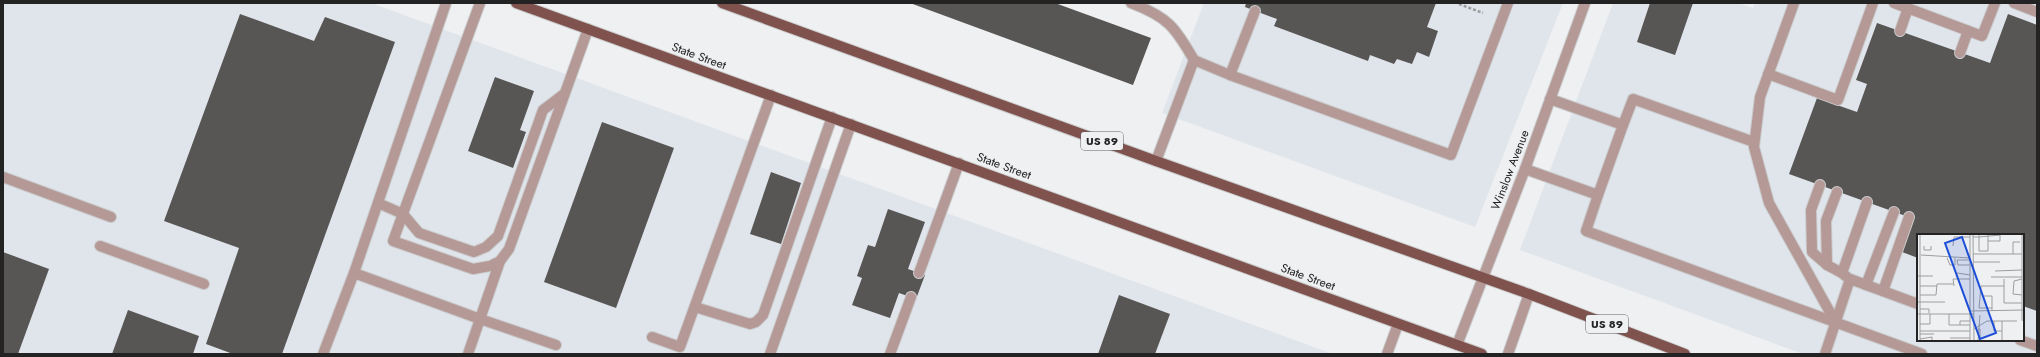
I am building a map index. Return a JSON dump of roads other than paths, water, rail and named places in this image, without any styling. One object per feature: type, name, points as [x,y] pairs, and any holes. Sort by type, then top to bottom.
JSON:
[{"type":"main road","name":"State Street","points":[[516,3],[1482,354]]},
{"type":"main road","name":"US 89","points":[[722,3],[1156,161],[1529,294],[1685,354]]},
{"type":"street","points":[[323,354],[354,273],[446,3]]},
{"type":"street","points":[[480,3],[393,241],[473,268],[490,266],[500,261]]},
{"type":"street","points":[[1131,3],[1153,11],[1177,31],[1194,60],[1230,75],[1450,155],[1508,3]]},
{"type":"street","name":"Winslow Avenue","points":[[1457,345],[1525,169],[1585,3]]},
{"type":"street","points":[[1794,3],[1760,97],[1754,147],[1769,204],[1836,323]]},
{"type":"street","points":[[1768,74],[1838,100],[1873,3]]},
{"type":"street","points":[[1894,3],[1982,36],[1995,3]]},
{"type":"street","points":[[2014,3],[2037,12]]},
{"type":"street","points":[[1900,31],[1908,8]]},
{"type":"street","points":[[1230,75],[1255,11]]},
{"type":"street","points":[[468,354],[500,261],[509,249],[588,29]]},
{"type":"street","points":[[1960,53],[1968,31]]},
{"type":"street","points":[[1156,161],[1194,60]]},
{"type":"street","points":[[378,203],[403,214],[419,233],[474,252],[486,247],[498,236],[543,110],[565,94]]},
{"type":"street","points":[[652,337],[680,347],[771,95]]},
{"type":"street","points":[[1754,142],[1633,99],[1586,231],[1922,354]]},
{"type":"street","points":[[1550,100],[1623,125]]},
{"type":"street","points":[[695,307],[750,324],[756,322],[763,315],[832,117]]},
{"type":"street","points":[[770,354],[851,124]]},
{"type":"street","points":[[919,273],[959,163]]},
{"type":"street","points":[[1525,169],[1598,195]]},
{"type":"street","points":[[3,177],[111,217]]},
{"type":"street","points":[[1820,185],[1811,210],[1812,252],[1827,265],[1846,276],[1917,304]]},
{"type":"street","points":[[1827,265],[1826,221],[1837,192]]},
{"type":"street","points":[[1825,354],[1836,323],[1846,276],[1867,202]]},
{"type":"street","points":[[1866,285],[1894,212]]},
{"type":"street","points":[[1883,291],[1908,217]]},
{"type":"street","points":[[100,246],[204,284]]},
{"type":"street","points":[[354,273],[556,345]]},
{"type":"street","points":[[1508,354],[1529,294]]},
{"type":"street","points":[[890,354],[911,297]]},
{"type":"street","points":[[1387,354],[1398,324]]},
{"type":"street","points":[[2023,341],[2037,346]]}]
